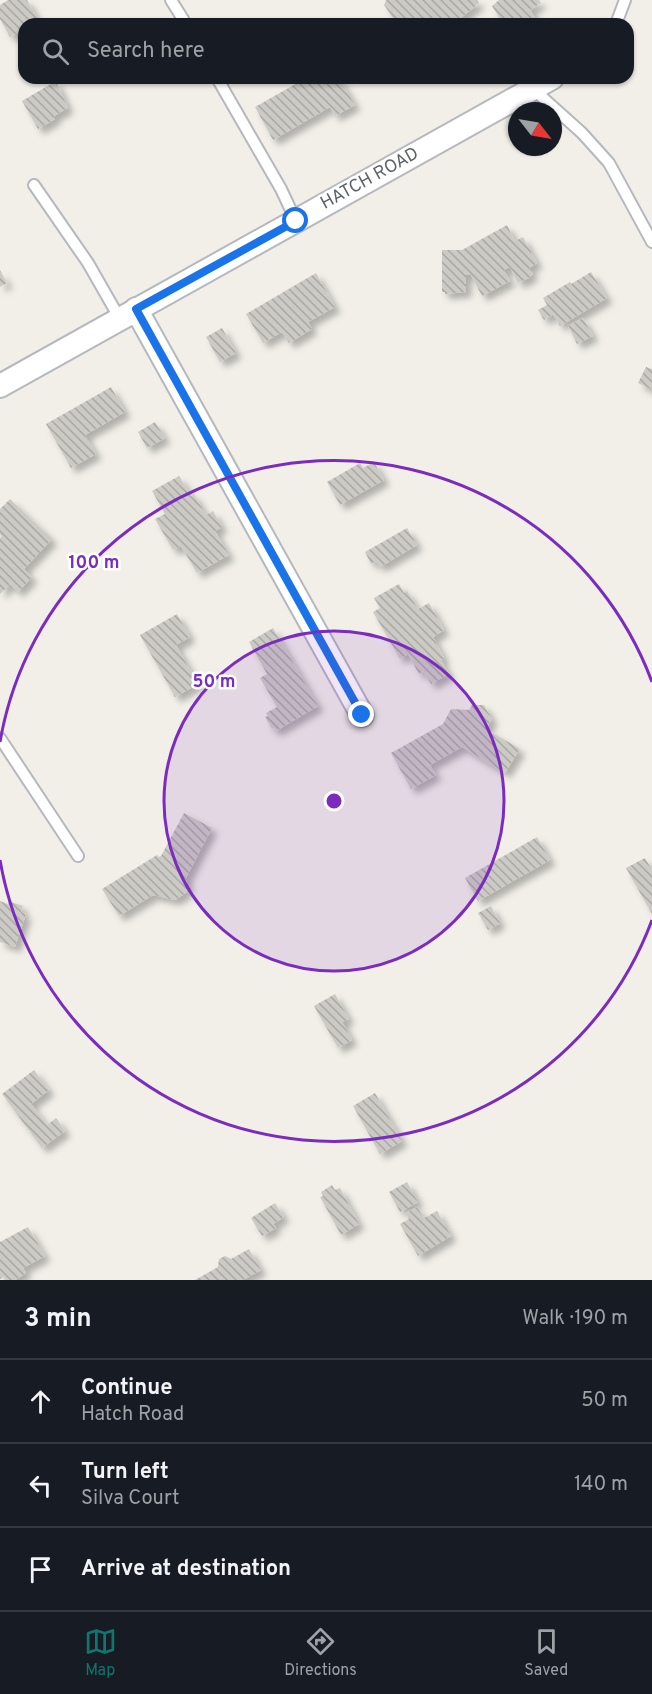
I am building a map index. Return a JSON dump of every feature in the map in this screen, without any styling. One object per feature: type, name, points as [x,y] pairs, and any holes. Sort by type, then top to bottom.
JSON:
[{"type":"street","name":"HATCH ROAD","points":[[0,386],[540,84]]},
{"type":"street","points":[[128,314],[362,715]]},
{"type":"lane","points":[[171,0],[182,18]]},
{"type":"lane","points":[[618,18],[625,0]]},
{"type":"lane","points":[[220,84],[281,189],[296,221]]},
{"type":"lane","points":[[543,84],[609,163],[652,242]]},
{"type":"lane","points":[[34,184],[88,263],[128,314]]},
{"type":"lane","points":[[0,738],[78,856]]},
{"type":"building","points":[[8,0],[27,0],[37,18],[18,18],[18,32],[10,37],[0,19],[0,5]]},
{"type":"building","points":[[386,0],[477,0],[479,3],[461,18],[393,18],[384,5]]},
{"type":"building","points":[[499,0],[539,0],[541,3],[530,10],[535,18],[499,18],[492,6]]},
{"type":"building","points":[[51,84],[57,84],[68,108],[38,129],[22,101]]},
{"type":"building","points":[[295,84],[343,84],[355,105],[335,116],[330,107],[273,140],[255,107]]},
{"type":"building","points":[[507,225],[515,241],[523,237],[537,263],[529,268],[533,274],[531,277],[518,283],[510,267],[504,270],[510,281],[482,296],[471,275],[466,275],[466,292],[445,294],[442,292],[442,250],[462,250]]},
{"type":"building","points":[[0,270],[7,283],[0,287]]},
{"type":"building","points":[[591,272],[607,298],[560,326],[553,314],[544,320],[538,310],[547,305],[543,298]]},
{"type":"building","points":[[316,273],[335,307],[308,322],[312,329],[289,343],[282,332],[263,343],[246,314]]},
{"type":"building","points":[[583,318],[593,336],[577,344],[568,326]]},
{"type":"building","points":[[222,328],[236,353],[220,362],[206,337]]},
{"type":"building","points":[[646,367],[652,369],[652,390],[638,383]]},
{"type":"building","points":[[111,387],[125,412],[85,435],[96,454],[71,468],[46,424]]},
{"type":"building","points":[[155,422],[165,438],[147,448],[138,432]]},
{"type":"building","points":[[374,462],[384,480],[340,505],[327,482],[360,463],[363,468]]},
{"type":"building","points":[[179,476],[191,496],[194,494],[206,515],[213,511],[222,527],[215,531],[229,555],[197,573],[181,546],[173,550],[155,519],[165,514],[152,491]]},
{"type":"building","points":[[10,499],[52,539],[24,569],[32,577],[18,592],[10,584],[0,594],[0,538],[2,536],[0,535],[0,509]]},
{"type":"building","points":[[407,528],[417,545],[380,567],[376,561],[371,564],[365,552]]},
{"type":"building","points":[[399,584],[404,593],[407,591],[418,609],[429,603],[444,630],[433,637],[449,674],[431,684],[423,671],[419,674],[408,654],[400,659],[373,612],[380,608],[374,598]]},
{"type":"building","points":[[177,614],[190,637],[176,645],[198,684],[175,697],[140,635]]},
{"type":"building","points":[[273,628],[318,706],[276,731],[272,729],[265,717],[268,716],[266,713],[277,707],[260,678],[267,674],[249,642]]},
{"type":"building","points":[[472,705],[484,705],[492,719],[486,729],[520,749],[505,773],[462,747],[430,765],[436,775],[411,789],[391,753],[443,724],[451,709],[469,710]]},
{"type":"building","points":[[184,813],[212,828],[187,876],[187,892],[175,900],[153,895],[119,916],[102,889],[157,855],[161,856]]},
{"type":"building","points":[[537,837],[550,860],[478,901],[465,878]]},
{"type":"building","points":[[645,858],[652,870],[652,914],[626,868]]},
{"type":"building","points":[[0,901],[23,906],[21,912],[26,914],[15,947],[0,942]]},
{"type":"building","points":[[491,906],[500,923],[488,930],[478,913]]},
{"type":"building","points":[[335,994],[349,1019],[342,1022],[352,1040],[338,1048],[314,1006]]},
{"type":"building","points":[[34,1070],[49,1090],[31,1104],[47,1125],[56,1118],[65,1131],[42,1148],[2,1094]]},
{"type":"building","points":[[375,1093],[402,1141],[380,1154],[353,1106]]},
{"type":"building","points":[[407,1182],[418,1202],[400,1212],[389,1192]]},
{"type":"building","points":[[332,1185],[335,1190],[340,1188],[359,1224],[341,1235],[320,1197],[323,1196],[321,1192]]},
{"type":"building","points":[[275,1203],[284,1217],[273,1224],[276,1228],[262,1236],[251,1218]]},
{"type":"building","points":[[417,1207],[424,1218],[437,1211],[451,1236],[418,1256],[400,1224],[409,1219],[406,1213]]},
{"type":"building","points":[[28,1227],[45,1256],[23,1268],[26,1273],[15,1280],[5,1280],[4,1277],[0,1279],[0,1242]]},
{"type":"building","points":[[249,1249],[261,1270],[243,1280],[195,1280],[218,1267],[219,1259],[225,1256],[231,1259]]},
{"type":"route","points":[[296,221],[136,309],[362,715]]}]
